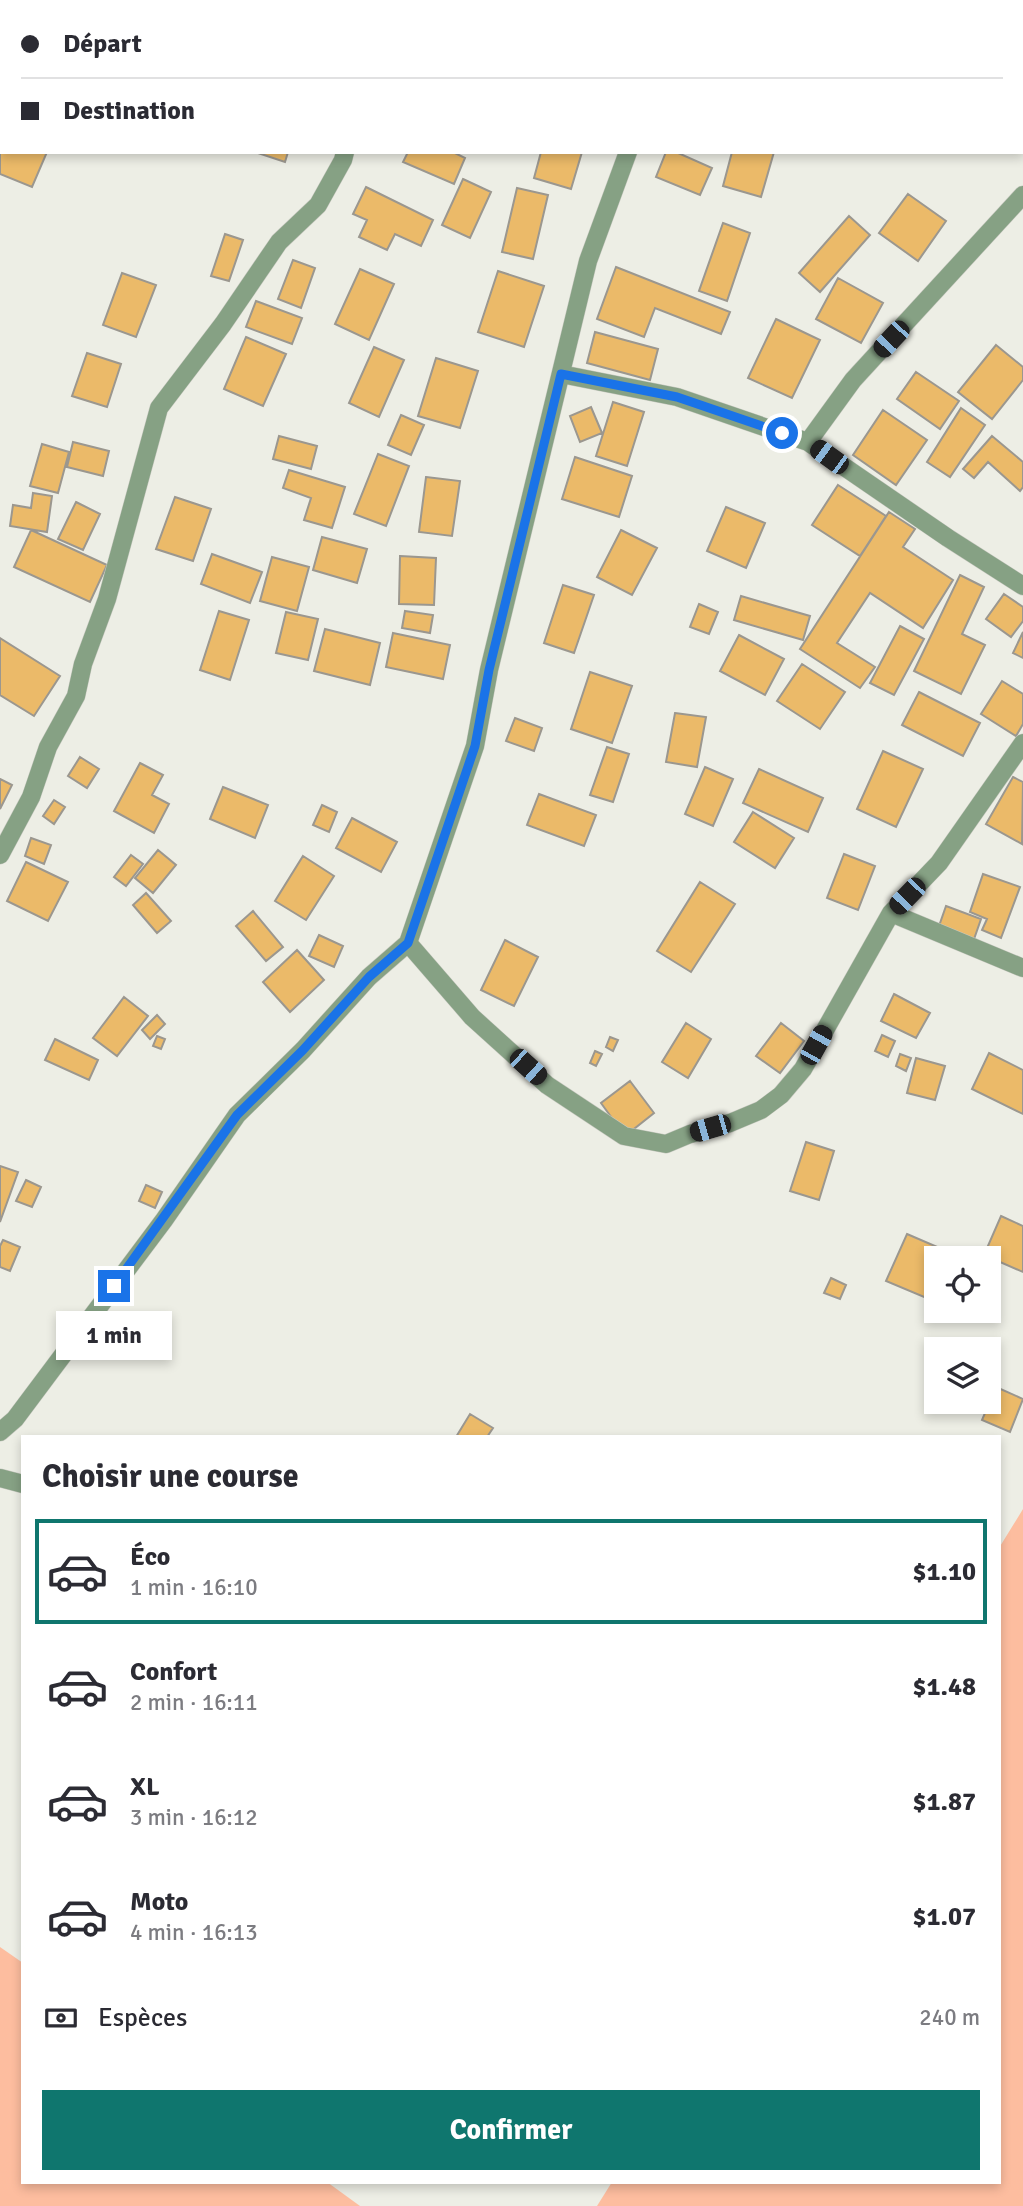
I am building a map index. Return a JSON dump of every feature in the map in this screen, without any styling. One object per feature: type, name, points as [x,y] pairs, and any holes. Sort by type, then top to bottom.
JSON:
[{"type":"street","points":[[0,855],[31,797],[48,747],[76,696],[83,664],[107,599],[159,408],[223,324],[279,242],[318,205],[344,154]]},
{"type":"street","points":[[0,1432],[15,1419],[163,1220],[237,1115],[303,1050],[369,977],[408,943],[475,746],[489,670],[588,261],[627,154]]},
{"type":"street","points":[[808,442],[853,380],[1023,195]]},
{"type":"street","points":[[561,374],[677,397],[808,442],[1023,586]]},
{"type":"street","points":[[408,943],[472,1017],[547,1084],[624,1136],[666,1144],[761,1110],[781,1095],[803,1069],[891,913],[939,863],[1023,743]]},
{"type":"street","points":[[891,913],[1023,968]]},
{"type":"street","points":[[0,1478],[21,1483]]},
{"type":"shaded area","points":[[1023,1509],[1023,2206],[597,2206],[611,2184],[1001,2184],[1001,1545]]},
{"type":"shaded area","points":[[0,1947],[21,1962],[21,2184],[330,2184],[360,2206],[0,2206]]},
{"type":"building","points":[[0,154],[46,154],[32,187],[0,174]]},
{"type":"building","points":[[261,154],[287,154],[285,162]]},
{"type":"building","points":[[407,154],[457,154],[465,158],[454,184],[403,162]]},
{"type":"building","points":[[540,154],[581,154],[571,189],[534,178]]},
{"type":"building","points":[[665,154],[680,154],[712,168],[700,195],[656,177]]},
{"type":"building","points":[[731,154],[773,154],[761,197],[723,186]]},
{"type":"building","points":[[463,179],[491,192],[470,238],[442,225]]},
{"type":"building","points":[[366,187],[433,220],[421,246],[395,234],[387,250],[359,237],[367,220],[353,214]]},
{"type":"building","points":[[517,188],[548,195],[533,259],[502,252]]},
{"type":"building","points":[[908,194],[946,221],[918,261],[879,233]]},
{"type":"building","points":[[849,216],[870,235],[820,292],[799,273]]},
{"type":"building","points":[[723,223],[750,233],[727,301],[699,291]]},
{"type":"building","points":[[225,234],[243,240],[229,281],[211,276]]},
{"type":"building","points":[[293,260],[315,268],[301,308],[278,299]]},
{"type":"building","points":[[616,267],[730,312],[721,334],[655,308],[644,337],[597,319]]},
{"type":"building","points":[[360,269],[394,284],[369,340],[335,324]]},
{"type":"building","points":[[498,271],[544,286],[524,347],[478,332]]},
{"type":"building","points":[[122,273],[156,285],[136,337],[103,325]]},
{"type":"building","points":[[838,278],[883,303],[861,343],[816,319]]},
{"type":"building","points":[[256,301],[302,318],[292,344],[246,327]]},
{"type":"building","points":[[776,319],[820,340],[792,398],[748,378]]},
{"type":"building","points":[[595,332],[658,349],[650,380],[587,363]]},
{"type":"building","points":[[246,337],[286,354],[263,406],[224,389]]},
{"type":"building","points":[[996,345],[1023,367],[1023,380],[992,419],[958,392]]},
{"type":"building","points":[[374,347],[404,360],[379,417],[349,403]]},
{"type":"building","points":[[87,353],[121,364],[107,407],[72,396]]},
{"type":"building","points":[[436,358],[478,371],[460,428],[418,416]]},
{"type":"building","points":[[916,372],[959,401],[940,429],[897,399]]},
{"type":"building","points":[[613,402],[644,412],[627,466],[596,456]]},
{"type":"building","points":[[591,407],[602,433],[580,442],[570,416]]},
{"type":"building","points":[[961,408],[985,425],[950,477],[927,462]]},
{"type":"building","points":[[883,410],[927,440],[896,485],[853,455]]},
{"type":"building","points":[[401,415],[424,425],[411,455],[388,445]]},
{"type":"building","points":[[279,436],[317,446],[311,469],[273,459]]},
{"type":"building","points":[[992,436],[1023,462],[1023,487],[1020,491],[988,462],[974,478],[963,469]]},
{"type":"building","points":[[73,442],[109,451],[103,476],[67,467]]},
{"type":"building","points":[[42,444],[69,452],[58,493],[30,486]]},
{"type":"building","points":[[378,454],[409,466],[386,526],[354,514]]},
{"type":"building","points":[[575,457],[632,476],[619,517],[562,499]]},
{"type":"building","points":[[289,470],[345,487],[332,528],[304,520],[311,498],[283,488]]},
{"type":"building","points":[[426,477],[460,481],[452,536],[419,532]]},
{"type":"building","points":[[838,485],[886,516],[860,556],[812,525]]},
{"type":"building","points":[[33,493],[52,496],[47,532],[10,526],[13,505],[31,508]]},
{"type":"building","points":[[175,497],[211,509],[193,561],[156,549]]},
{"type":"building","points":[[76,502],[100,514],[83,550],[58,539]]},
{"type":"building","points":[[726,507],[765,523],[746,568],[707,551]]},
{"type":"building","points":[[889,512],[915,529],[903,547],[953,580],[923,628],[870,593],[837,643],[875,667],[860,688],[800,649]]},
{"type":"building","points":[[31,530],[107,565],[90,602],[14,567]]},
{"type":"building","points":[[621,530],[657,548],[632,595],[597,577]]},
{"type":"building","points":[[322,537],[367,549],[357,583],[313,570]]},
{"type":"building","points":[[212,554],[262,572],[250,603],[201,584]]},
{"type":"building","points":[[400,556],[436,558],[434,605],[399,604]]},
{"type":"building","points":[[272,557],[309,567],[297,611],[260,601]]},
{"type":"building","points":[[960,575],[984,587],[962,634],[985,645],[961,694],[914,671]]},
{"type":"building","points":[[563,585],[594,595],[574,653],[544,643]]},
{"type":"building","points":[[1004,594],[1023,607],[1023,621],[1011,637],[986,619]]},
{"type":"building","points":[[741,596],[810,616],[803,640],[734,620]]},
{"type":"building","points":[[699,604],[718,612],[709,634],[690,627]]},
{"type":"building","points":[[219,611],[249,620],[230,680],[200,670]]},
{"type":"building","points":[[405,611],[433,615],[430,633],[402,628]]},
{"type":"building","points":[[286,612],[318,619],[308,660],[276,653]]},
{"type":"building","points":[[900,626],[924,639],[894,695],[870,683]]},
{"type":"building","points":[[325,629],[380,643],[370,685],[314,671]]},
{"type":"building","points":[[1023,632],[1023,658],[1013,653]]},
{"type":"building","points":[[393,633],[450,645],[443,679],[386,667]]},
{"type":"building","points":[[739,635],[784,659],[765,695],[720,671]]},
{"type":"building","points":[[0,638],[60,676],[34,716],[0,695]]},
{"type":"building","points":[[802,664],[845,692],[820,729],[777,701]]},
{"type":"building","points":[[590,672],[632,686],[612,743],[571,729]]},
{"type":"building","points":[[1002,681],[1023,694],[1023,724],[1016,736],[981,714]]},
{"type":"building","points":[[919,692],[980,723],[963,756],[902,725]]},
{"type":"building","points":[[675,713],[706,717],[697,767],[666,762]]},
{"type":"building","points":[[515,718],[542,728],[534,751],[506,741]]},
{"type":"building","points":[[607,747],[629,754],[613,802],[590,795]]},
{"type":"building","points":[[883,751],[923,769],[896,827],[857,809]]},
{"type":"building","points":[[80,757],[99,769],[87,788],[68,776]]},
{"type":"building","points":[[140,763],[163,775],[152,795],[169,804],[154,833],[114,811]]},
{"type":"building","points":[[705,767],[733,779],[713,826],[685,814]]},
{"type":"building","points":[[759,769],[823,798],[808,832],[743,803]]},
{"type":"building","points":[[1013,777],[1023,782],[1022,844],[986,824]]},
{"type":"building","points":[[0,779],[12,785],[0,809]]},
{"type":"building","points":[[223,787],[268,805],[255,838],[210,819]]},
{"type":"building","points":[[539,794],[596,815],[584,846],[527,825]]},
{"type":"building","points":[[54,800],[65,807],[54,824],[43,816]]},
{"type":"building","points":[[322,805],[337,812],[329,832],[313,825]]},
{"type":"building","points":[[753,812],[794,838],[775,868],[734,842]]},
{"type":"building","points":[[352,818],[397,842],[381,872],[336,848]]},
{"type":"building","points":[[31,838],[51,845],[44,864],[25,856]]},
{"type":"building","points":[[158,850],[176,865],[153,893],[135,878]]},
{"type":"building","points":[[844,854],[875,866],[858,910],[827,898]]},
{"type":"building","points":[[131,855],[143,864],[126,886],[114,877]]},
{"type":"building","points":[[303,856],[334,876],[306,920],[275,901]]},
{"type":"building","points":[[26,862],[68,882],[48,921],[7,901]]},
{"type":"building","points":[[983,874],[1020,887],[1001,938],[982,930],[987,919],[970,912]]},
{"type":"building","points":[[700,882],[735,904],[691,972],[657,951]]},
{"type":"building","points":[[146,893],[171,921],[157,933],[133,905]]},
{"type":"building","points":[[946,906],[981,919],[973,942],[938,929]]},
{"type":"building","points":[[253,911],[283,947],[266,961],[236,926]]},
{"type":"building","points":[[319,935],[343,946],[334,967],[309,956]]},
{"type":"building","points":[[505,940],[538,957],[514,1006],[481,990]]},
{"type":"building","points":[[297,950],[324,980],[290,1012],[263,982]]},
{"type":"building","points":[[894,994],[930,1013],[916,1038],[881,1021]]},
{"type":"building","points":[[124,997],[148,1016],[117,1056],[93,1038]]},
{"type":"building","points":[[157,1015],[165,1024],[150,1039],[142,1030]]},
{"type":"building","points":[[686,1023],[711,1039],[688,1078],[662,1062]]},
{"type":"building","points":[[781,1023],[804,1041],[780,1073],[756,1056]]},
{"type":"building","points":[[882,1035],[895,1041],[888,1057],[875,1051]]},
{"type":"building","points":[[157,1036],[165,1039],[161,1049],[153,1046]]},
{"type":"building","points":[[610,1037],[618,1040],[613,1051],[606,1047]]},
{"type":"building","points":[[55,1039],[98,1060],[89,1080],[45,1060]]},
{"type":"building","points":[[595,1051],[602,1054],[596,1066],[590,1063]]},
{"type":"building","points":[[989,1053],[1023,1070],[1023,1114],[972,1089]]},
{"type":"building","points":[[900,1054],[911,1058],[906,1071],[896,1066]]},
{"type":"building","points":[[916,1058],[945,1066],[935,1100],[907,1093]]},
{"type":"building","points":[[630,1081],[654,1113],[625,1136],[601,1103]]},
{"type":"building","points":[[806,1142],[834,1151],[819,1200],[790,1191]]},
{"type":"building","points":[[0,1166],[18,1172],[0,1222]]},
{"type":"building","points":[[26,1180],[41,1187],[32,1207],[16,1201]]},
{"type":"building","points":[[146,1185],[162,1192],[155,1208],[139,1201]]},
{"type":"building","points":[[1001,1216],[1023,1226],[1023,1272],[1001,1262],[1001,1246],[988,1246]]},
{"type":"building","points":[[907,1234],[935,1246],[924,1246],[924,1297],[886,1281]]},
{"type":"building","points":[[3,1240],[20,1247],[10,1271],[0,1267],[0,1246]]},
{"type":"building","points":[[831,1278],[846,1285],[840,1299],[824,1293]]},
{"type":"building","points":[[1001,1389],[1023,1399],[1010,1432],[982,1420],[985,1414],[1001,1414]]},
{"type":"building","points":[[470,1414],[493,1428],[488,1435],[457,1435]]},
{"type":"route","points":[[114,1286],[237,1115],[303,1050],[369,977],[408,943],[475,746],[489,670],[561,374],[677,397],[782,433]]}]
